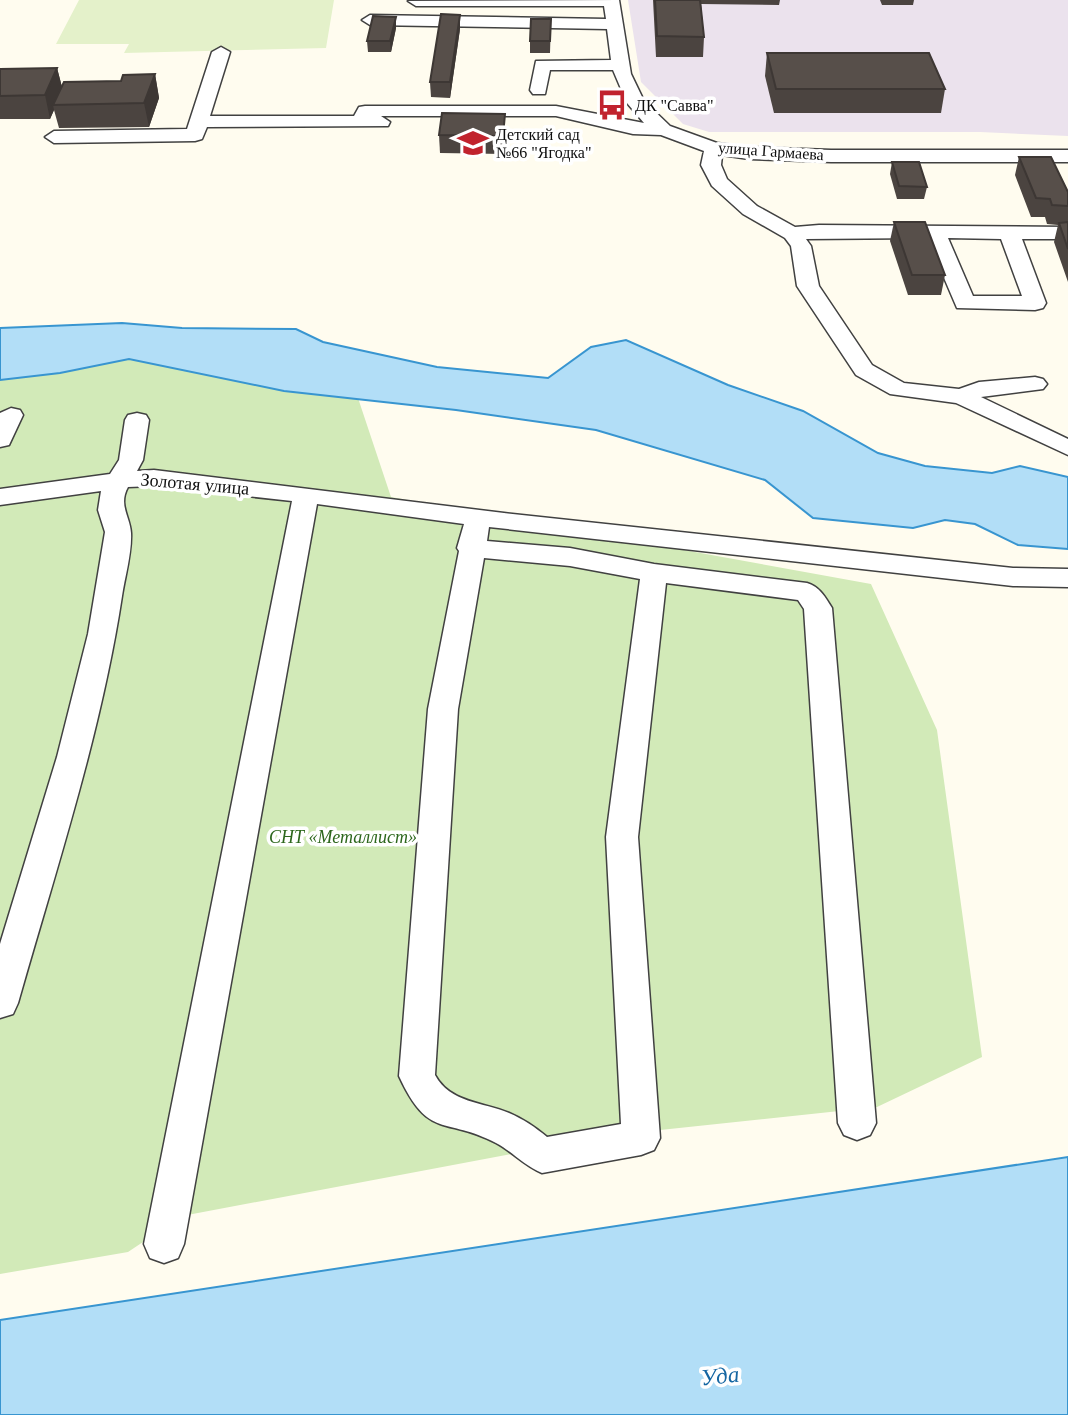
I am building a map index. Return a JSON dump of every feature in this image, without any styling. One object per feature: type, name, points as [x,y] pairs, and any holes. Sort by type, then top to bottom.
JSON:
[{"type":"street","points":[[414,1],[612,0],[624,85],[640,111],[663,130]]},
{"type":"street","points":[[370,20],[615,24]]},
{"type":"street","points":[[54,137],[195,135],[221,52]]},
{"type":"street","points":[[539,90],[542,65],[621,65]]},
{"type":"street","name":"улица Гармаева","points":[[199,121],[607,122],[633,128],[663,130],[714,148],[749,153],[831,156],[1068,156]]},
{"type":"street","points":[[714,148],[711,165],[719,182],[750,210],[792,234],[801,246],[808,286],[864,370],[898,389],[962,397],[1068,449]]},
{"type":"street","points":[[792,234],[819,231],[1068,233]]},
{"type":"street","points":[[935,233],[965,303],[1035,303],[1010,234]]},
{"type":"street","points":[[962,397],[979,389],[1035,384]]},
{"type":"street","points":[[0,439],[11,415]]},
{"type":"street","points":[[0,1003],[72,757],[102,634],[118,532],[111,510],[111,495],[122,480],[131,460],[137,420]]},
{"type":"street","name":"Золотая улица","points":[[0,497],[154,478],[306,495],[474,533]]},
{"type":"street","points":[[164,1244],[306,495]]},
{"type":"street","points":[[474,533],[443,709],[417,1076],[424,1093],[436,1107],[511,1131],[542,1155],[641,1138],[622,837],[653,573]]},
{"type":"street","points":[[474,533],[570,557],[653,573],[807,592],[814,599],[818,608],[857,1123]]},
{"type":"street","points":[[474,533],[1013,576],[1068,578]]},
{"type":"shaded area","points":[[628,0],[1068,0],[1068,136],[980,132],[709,132],[683,124],[641,82]]},
{"type":"green space","points":[[79,0],[334,0],[326,48],[124,53],[129,44],[56,44]]},
{"type":"green space","name":"СНТ «Металлист»","points":[[103,358],[184,364],[357,395],[391,497],[871,584],[937,730],[982,1057],[877,1107],[613,1135],[182,1216],[128,1252],[0,1274],[0,372]]},
{"type":"water","points":[[122,323],[182,328],[296,329],[323,342],[437,367],[548,378],[591,347],[626,340],[728,385],[803,411],[878,453],[925,466],[992,473],[1020,466],[1068,477],[1068,549],[1018,545],[975,524],[945,520],[913,528],[813,518],[765,480],[596,430],[456,410],[284,391],[129,359],[60,373],[0,380],[0,328]]},
{"type":"water","name":"Уда","points":[[1068,1157],[1068,1415],[0,1415],[0,1320]]},
{"type":"building","points":[[655,0],[700,0],[704,37],[657,36]]},
{"type":"building","points":[[441,14],[460,15],[450,82],[430,82]]},
{"type":"building","points":[[373,16],[396,17],[390,41],[367,41]]},
{"type":"building","points":[[531,19],[551,19],[550,41],[530,41]]},
{"type":"building","points":[[767,53],[929,53],[945,89],[776,89]]},
{"type":"building","points":[[57,68],[45,95],[0,96],[0,69]]},
{"type":"building","points":[[155,74],[144,103],[53,105],[64,82],[121,81],[123,75]]},
{"type":"building","points":[[442,113],[505,114],[503,136],[439,135]]},
{"type":"building","points":[[1019,157],[1051,157],[1068,192],[1068,206],[1052,205],[1050,199],[1036,198]]},
{"type":"building","points":[[892,162],[919,162],[927,187],[899,186]]},
{"type":"building","points":[[894,222],[925,222],[945,275],[912,275]]},
{"type":"building","points":[[1068,222],[1068,249],[1059,223]]},
{"type":"place","name":"ДК \"Савва\"","points":[[612,105]]},
{"type":"place","name":"Детский сад №66 \"Ягодка\"","points":[[473,143]]}]
